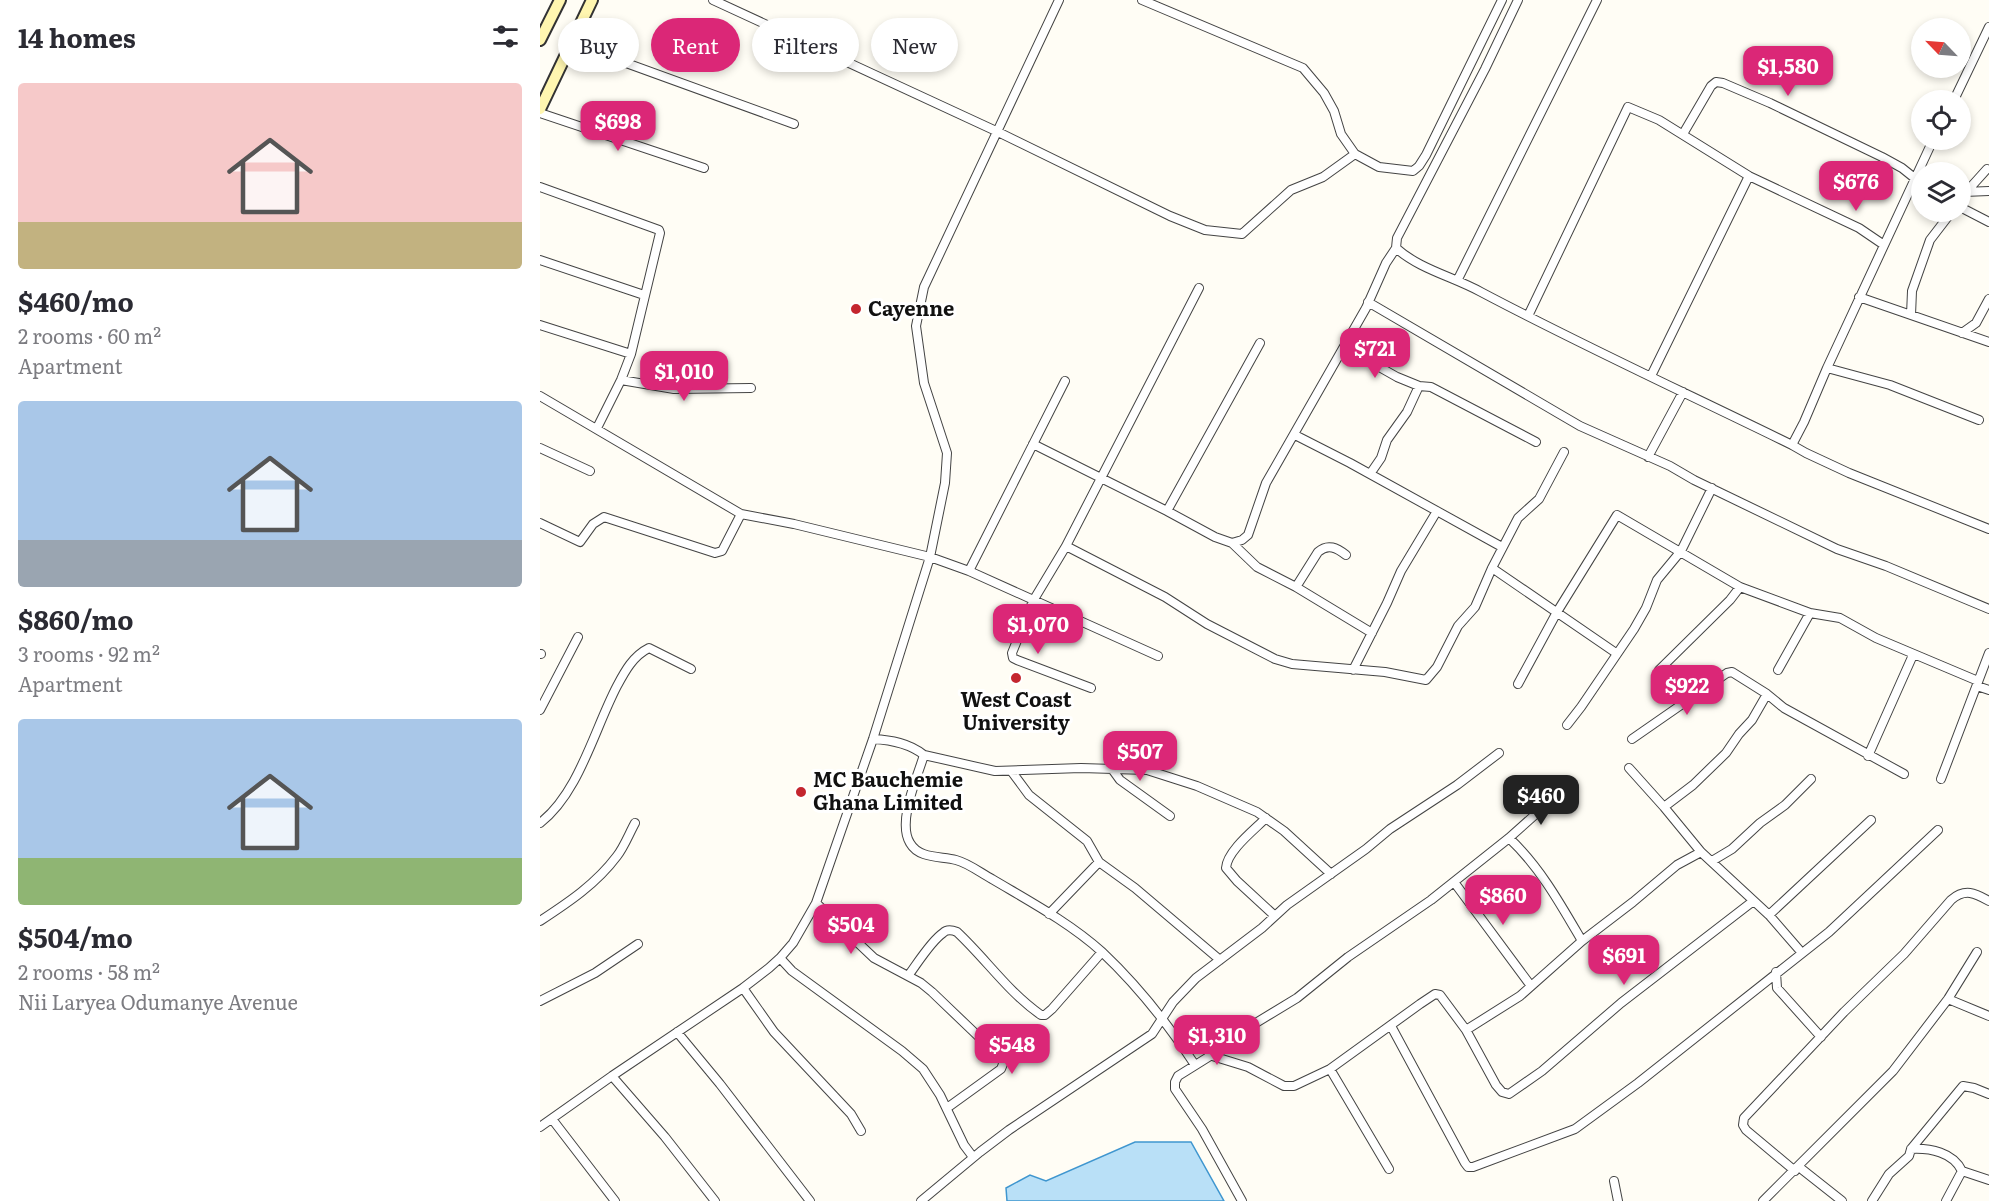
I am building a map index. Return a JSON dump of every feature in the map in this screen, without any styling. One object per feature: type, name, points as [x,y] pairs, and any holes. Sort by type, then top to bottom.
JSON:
[{"type":"street","points":[[540,39],[560,0]]},
{"type":"street","points":[[583,18],[592,0]]},
{"type":"street","points":[[540,1127],[742,988],[780,958],[793,943],[816,903],[873,739],[930,557],[945,483],[948,453],[924,383],[916,326],[924,287],[1059,0]]},
{"type":"street","points":[[1142,0],[1303,68],[1324,93],[1334,111],[1341,134],[1354,154],[1379,167],[1413,171],[1419,166],[1502,0]]},
{"type":"street","points":[[1232,543],[1248,535],[1266,483],[1368,302],[1386,262],[1396,248],[1397,238],[1485,69],[1518,0]]},
{"type":"street","points":[[1458,279],[1597,0]]},
{"type":"street","points":[[715,1],[996,131],[1170,216],[1205,230],[1242,234],[1291,190],[1323,177],[1354,154]]},
{"type":"street","points":[[1958,90],[1980,41],[1989,27]]},
{"type":"street","points":[[639,68],[794,124]]},
{"type":"street","points":[[558,72],[540,111],[704,168]]},
{"type":"street","points":[[1683,134],[1710,86],[1716,82],[1723,83],[1882,157],[1911,176]]},
{"type":"street","points":[[1528,316],[1628,106],[1659,120],[1749,176],[1859,228],[1884,245]]},
{"type":"street","points":[[1971,187],[1988,169]]},
{"type":"street","points":[[1651,376],[1749,176]]},
{"type":"street","points":[[540,188],[659,230],[660,233],[631,354],[597,428]]},
{"type":"street","points":[[1971,192],[1989,191]]},
{"type":"street","points":[[1792,445],[1859,297],[1911,195]]},
{"type":"street","points":[[1971,213],[1989,222]]},
{"type":"street","points":[[1911,315],[1912,291],[1930,240],[1943,222]]},
{"type":"street","points":[[1396,248],[1415,261],[1458,279],[1806,453],[1849,473],[1989,529]]},
{"type":"street","points":[[540,260],[644,295]]},
{"type":"street","points":[[1091,688],[1013,658],[1012,653],[1033,600],[1066,546],[1199,288]]},
{"type":"street","points":[[1859,297],[1989,342]]},
{"type":"street","points":[[1962,333],[1976,323],[1989,298]]},
{"type":"street","points":[[1368,302],[1580,426],[1837,549],[1886,566],[1989,609]]},
{"type":"street","points":[[540,325],[631,354]]},
{"type":"street","points":[[1167,511],[1260,343]]},
{"type":"street","points":[[1344,347],[1397,377],[1419,386],[1431,387],[1536,442]]},
{"type":"street","points":[[1827,368],[1890,385],[1979,420]]},
{"type":"street","points":[[621,380],[674,389],[751,388]]},
{"type":"street","points":[[969,571],[1065,381]]},
{"type":"street","points":[[1370,474],[1381,458],[1387,441],[1407,412],[1419,386]]},
{"type":"street","points":[[1647,458],[1683,392]]},
{"type":"street","points":[[540,396],[741,514],[794,524],[930,557],[969,571],[1158,656]]},
{"type":"street","points":[[1295,435],[1502,547]]},
{"type":"street","points":[[1033,444],[1215,537],[1232,543],[1257,567],[1296,587],[1372,633]]},
{"type":"street","points":[[540,448],[590,471]]},
{"type":"street","points":[[1066,546],[1174,602],[1207,624],[1275,659],[1292,664],[1393,673],[1426,680],[1437,667],[1458,626],[1475,607],[1491,568],[1518,518],[1539,499],[1564,452]]},
{"type":"street","points":[[1567,725],[1594,689],[1643,614],[1657,580],[1681,551],[1712,488]]},
{"type":"street","points":[[1353,670],[1401,571],[1437,511]]},
{"type":"street","points":[[540,523],[580,542],[593,524],[604,516],[715,553],[722,551],[741,514]]},
{"type":"street","points":[[1518,684],[1557,612],[1617,515],[1740,586],[1810,613],[1840,618],[1876,638],[1989,690]]},
{"type":"street","points":[[1296,587],[1323,547],[1329,546],[1347,555]]},
{"type":"street","points":[[1491,568],[1616,653]]},
{"type":"street","points":[[1659,670],[1730,600],[1740,586]]},
{"type":"street","points":[[1778,670],[1810,613]]},
{"type":"street","points":[[540,710],[578,637]]},
{"type":"street","points":[[540,824],[553,813],[568,789],[613,694],[638,654],[649,648],[691,669]]},
{"type":"street","points":[[1941,779],[1989,653]]},
{"type":"street","points":[[1868,756],[1913,655]]},
{"type":"street","points":[[1632,739],[1727,673],[1738,674],[1784,708],[1904,774]]},
{"type":"street","points":[[1665,807],[1693,785],[1726,753],[1752,720],[1767,694]]},
{"type":"street","points":[[873,739],[904,744],[924,755],[995,771],[1147,770],[1197,786],[1266,818],[1284,831],[1331,874]]},
{"type":"street","points":[[921,1201],[1009,1130],[1152,1034],[1173,1002],[1196,978],[1390,829],[1457,785],[1498,753]]},
{"type":"street","points":[[924,755],[906,818],[905,829],[910,844],[925,854],[964,863],[1049,914],[1102,952],[1140,992],[1195,1065]]},
{"type":"street","points":[[1629,768],[1665,807],[1701,852],[1768,915],[1802,953]]},
{"type":"street","points":[[1112,769],[1120,780],[1170,816]]},
{"type":"street","points":[[1012,772],[1029,795],[1088,841],[1099,862],[1136,888],[1220,960]]},
{"type":"street","points":[[1712,861],[1732,849],[1760,823],[1785,805],[1811,779]]},
{"type":"street","points":[[1242,1201],[1202,1129],[1175,1089],[1174,1082],[1178,1076],[1297,998],[1348,957],[1454,882],[1509,838],[1556,796]]},
{"type":"street","points":[[1266,818],[1233,852],[1227,860],[1226,868],[1275,916]]},
{"type":"street","points":[[1768,915],[1871,820]]},
{"type":"street","points":[[540,921],[592,884],[618,855],[635,823]]},
{"type":"street","points":[[1391,1026],[1465,1164],[1473,1167],[1575,1129],[1638,1083],[1828,932],[1938,830]]},
{"type":"street","points":[[1509,838],[1560,902],[1582,941]]},
{"type":"street","points":[[1466,1030],[1505,1007],[1541,979],[1582,941],[1677,865],[1701,852]]},
{"type":"street","points":[[1049,914],[1099,862]]},
{"type":"street","points":[[1454,882],[1531,986]]},
{"type":"street","points":[[1842,1201],[1746,1130],[1743,1125],[1744,1119],[1844,1012],[1904,954],[1958,894],[1972,892],[1989,901]]},
{"type":"street","points":[[1209,1055],[1248,1067],[1289,1087],[1330,1069],[1435,994],[1445,999],[1466,1030],[1496,1085],[1502,1092],[1509,1094],[1542,1071],[1621,1003],[1752,902]]},
{"type":"street","points":[[816,903],[874,958],[932,992],[1002,1059],[1001,1069],[947,1108]]},
{"type":"street","points":[[908,976],[944,932],[951,930],[957,932],[977,952],[1017,998],[1041,1015],[1045,1015],[1102,952]]},
{"type":"street","points":[[540,1001],[595,973],[638,944]]},
{"type":"street","points":[[1764,1201],[1893,1071],[1948,999],[1977,952]]},
{"type":"street","points":[[780,958],[792,971],[902,1051],[923,1069],[947,1108],[964,1145],[973,1157]]},
{"type":"street","points":[[1776,972],[1777,988],[1821,1037]]},
{"type":"street","points":[[742,988],[774,1032],[851,1114],[861,1131]]},
{"type":"street","points":[[1948,999],[1989,1016]]},
{"type":"street","points":[[677,1032],[810,1201]]},
{"type":"street","points":[[1330,1069],[1389,1169]]},
{"type":"street","points":[[612,1076],[665,1137],[715,1201]]},
{"type":"street","points":[[1872,1201],[1889,1174],[1909,1156],[1911,1149],[1963,1086],[1989,1094]]},
{"type":"street","points":[[552,1119],[615,1201]]},
{"type":"street","points":[[1911,1149],[1941,1152],[1958,1162],[1962,1171],[1989,1180]]},
{"type":"street","points":[[1946,1201],[1962,1171]]},
{"type":"street","points":[[1614,1181],[1618,1201]]},
{"type":"water","points":[[1135,1142],[1191,1142],[1224,1201],[1007,1201],[1006,1188],[1030,1175],[1046,1181]]},
{"type":"place","name":"Cayenne","points":[[856,309]]},
{"type":"place","name":"West Coast University","points":[[1016,678]]},
{"type":"place","name":"MC Bauchemie Ghana Limited","points":[[801,792]]}]
